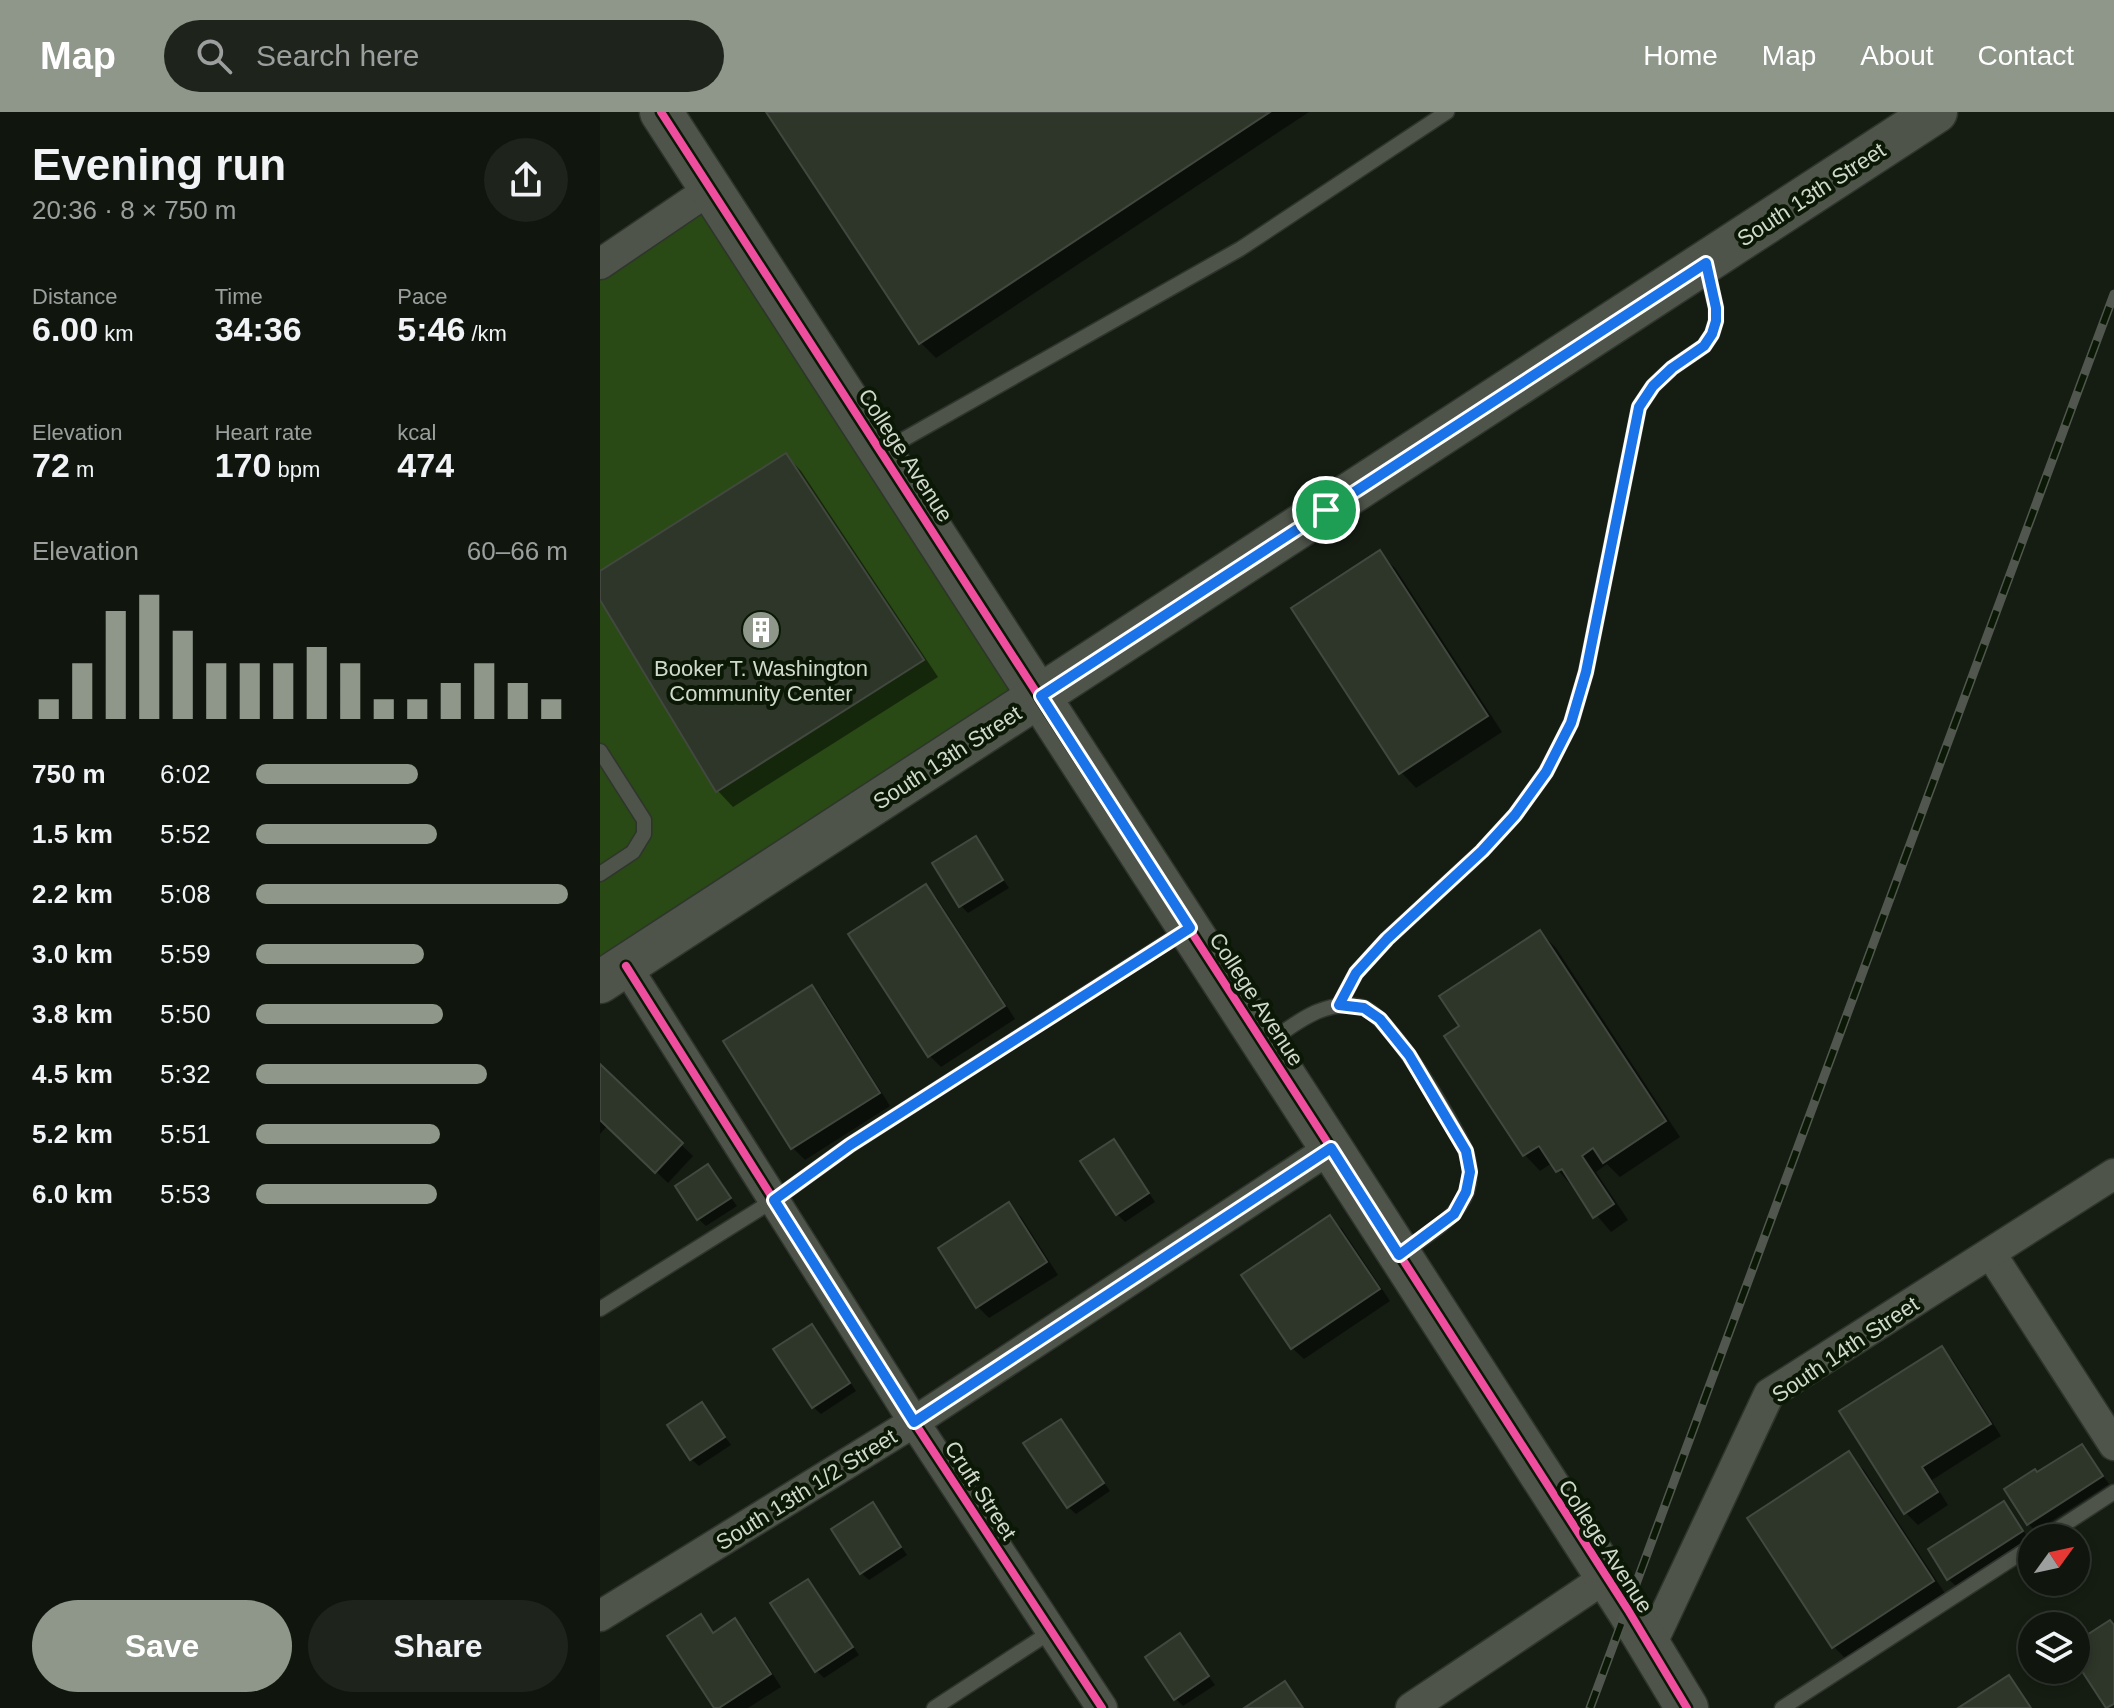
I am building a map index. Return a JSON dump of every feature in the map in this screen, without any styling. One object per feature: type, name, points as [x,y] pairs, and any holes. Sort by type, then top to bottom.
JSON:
[{"type":"street","name":"College Avenue","points":[[661,112],[1041,696],[1628,1610],[1687,1708]]},
{"type":"street","name":"South 13th Street","points":[[613,974],[1936,112]]},
{"type":"street","points":[[600,264],[712,188]]},
{"type":"street","name":"Cruft Street","points":[[613,974],[774,1200],[914,1422],[1102,1708]]},
{"type":"street","name":"South 13th 1/2 Street","points":[[600,1616],[914,1422],[1331,1148]]},
{"type":"street","name":"South 14th Street","points":[[1649,1649],[1769,1394],[2114,1174]]},
{"type":"street","points":[[1991,1254],[2114,1445]]},
{"type":"street","points":[[1411,1708],[1605,1578]]},
{"type":"lane","points":[[882,451],[1240,249],[1447,112]]},
{"type":"lane","points":[[1339,1005],[1356,973],[1387,939],[1482,851],[1515,815],[1546,772],[1571,723],[1586,672],[1639,407],[1653,386],[1672,368],[1704,346],[1716,321],[1706,263]]},
{"type":"lane","points":[[600,751],[644,820],[644,834],[633,852],[600,874]]},
{"type":"lane","points":[[600,1309],[774,1200],[850,1145],[1190,928]]},
{"type":"lane","points":[[1265,1045],[1309,1014],[1339,1005],[1364,1008],[1380,1019],[1409,1055],[1466,1151],[1470,1172],[1466,1192],[1454,1214],[1399,1255]]},
{"type":"lane","points":[[2065,1524],[2114,1492]]},
{"type":"lane","points":[[1782,1708],[2018,1555]]},
{"type":"lane","points":[[934,1708],[1052,1631]]},
{"type":"green space","points":[[712,188],[1041,696],[600,981],[600,264]]},
{"type":"building","points":[[766,112],[1270,112],[919,344]]},
{"type":"building","name":"Booker T. Washington Community Center","points":[[786,453],[924,660],[716,792],[600,600],[600,571]]},
{"type":"building","points":[[1380,550],[1488,716],[1399,774],[1291,608]]},
{"type":"building","points":[[976,836],[1003,880],[959,907],[932,863]]},
{"type":"building","points":[[926,884],[1005,1006],[928,1057],[848,934]]},
{"type":"building","points":[[1540,930],[1666,1121],[1603,1163],[1593,1148],[1582,1156],[1614,1204],[1593,1218],[1562,1169],[1556,1172],[1539,1146],[1523,1156],[1444,1036],[1459,1026],[1439,996]]},
{"type":"building","points":[[812,985],[880,1093],[791,1149],[723,1041]]},
{"type":"building","points":[[600,1064],[683,1143],[655,1173],[600,1120]]},
{"type":"building","points":[[1114,1139],[1149,1193],[1116,1215],[1080,1161]]},
{"type":"building","points":[[708,1164],[731,1198],[697,1220],[675,1186]]},
{"type":"building","points":[[1009,1202],[1047,1262],[976,1308],[938,1248]]},
{"type":"building","points":[[1330,1215],[1380,1289],[1291,1349],[1241,1275]]},
{"type":"building","points":[[812,1324],[850,1383],[812,1408],[773,1349]]},
{"type":"building","points":[[1942,1346],[1991,1424],[1922,1467],[1938,1492],[1904,1514],[1839,1411]]},
{"type":"building","points":[[702,1402],[725,1437],[690,1460],[667,1425]]},
{"type":"building","points":[[1061,1419],[1104,1483],[1067,1508],[1023,1443]]},
{"type":"building","points":[[2082,1444],[2103,1476],[2026,1524],[2004,1489],[2035,1469],[2037,1472]]},
{"type":"building","points":[[1849,1451],[1934,1581],[1832,1648],[1747,1518]]},
{"type":"building","points":[[2004,1501],[2019,1524],[2018,1534],[1947,1580],[1928,1549]]},
{"type":"building","points":[[873,1502],[901,1547],[860,1574],[831,1529]]},
{"type":"building","points":[[808,1579],[853,1647],[815,1672],[770,1603]]},
{"type":"building","points":[[701,1614],[713,1633],[735,1618],[771,1674],[719,1708],[714,1708],[667,1636]]},
{"type":"building","points":[[2110,1620],[2114,1625],[2114,1704],[2106,1708],[2090,1683],[2090,1633]]},
{"type":"building","points":[[1180,1633],[1209,1676],[1174,1700],[1145,1657]]},
{"type":"building","points":[[2009,1675],[2031,1708],[1958,1708]]},
{"type":"building","points":[[1285,1681],[1303,1708],[1244,1708]]},
{"type":"railway","points":[[1590,1708],[2114,294]]},
{"type":"cycle path","points":[[661,112],[1331,1148],[1628,1610],[1687,1708]]},
{"type":"cycle path","points":[[626,966],[914,1422],[1102,1708]]},
{"type":"place","name":"Booker T. Washington Community Center","points":[[761,630]]},
{"type":"route","points":[[1706,263],[1716,321],[1704,346],[1672,368],[1653,386],[1639,407],[1586,672],[1571,723],[1546,772],[1515,815],[1482,851],[1387,939],[1356,973],[1339,1005],[1364,1008],[1380,1019],[1409,1055],[1466,1151],[1470,1172],[1466,1192],[1454,1214],[1399,1255],[1331,1148],[914,1422],[774,1200],[850,1145],[1190,928],[1041,696],[1326,510],[1706,263]]}]
